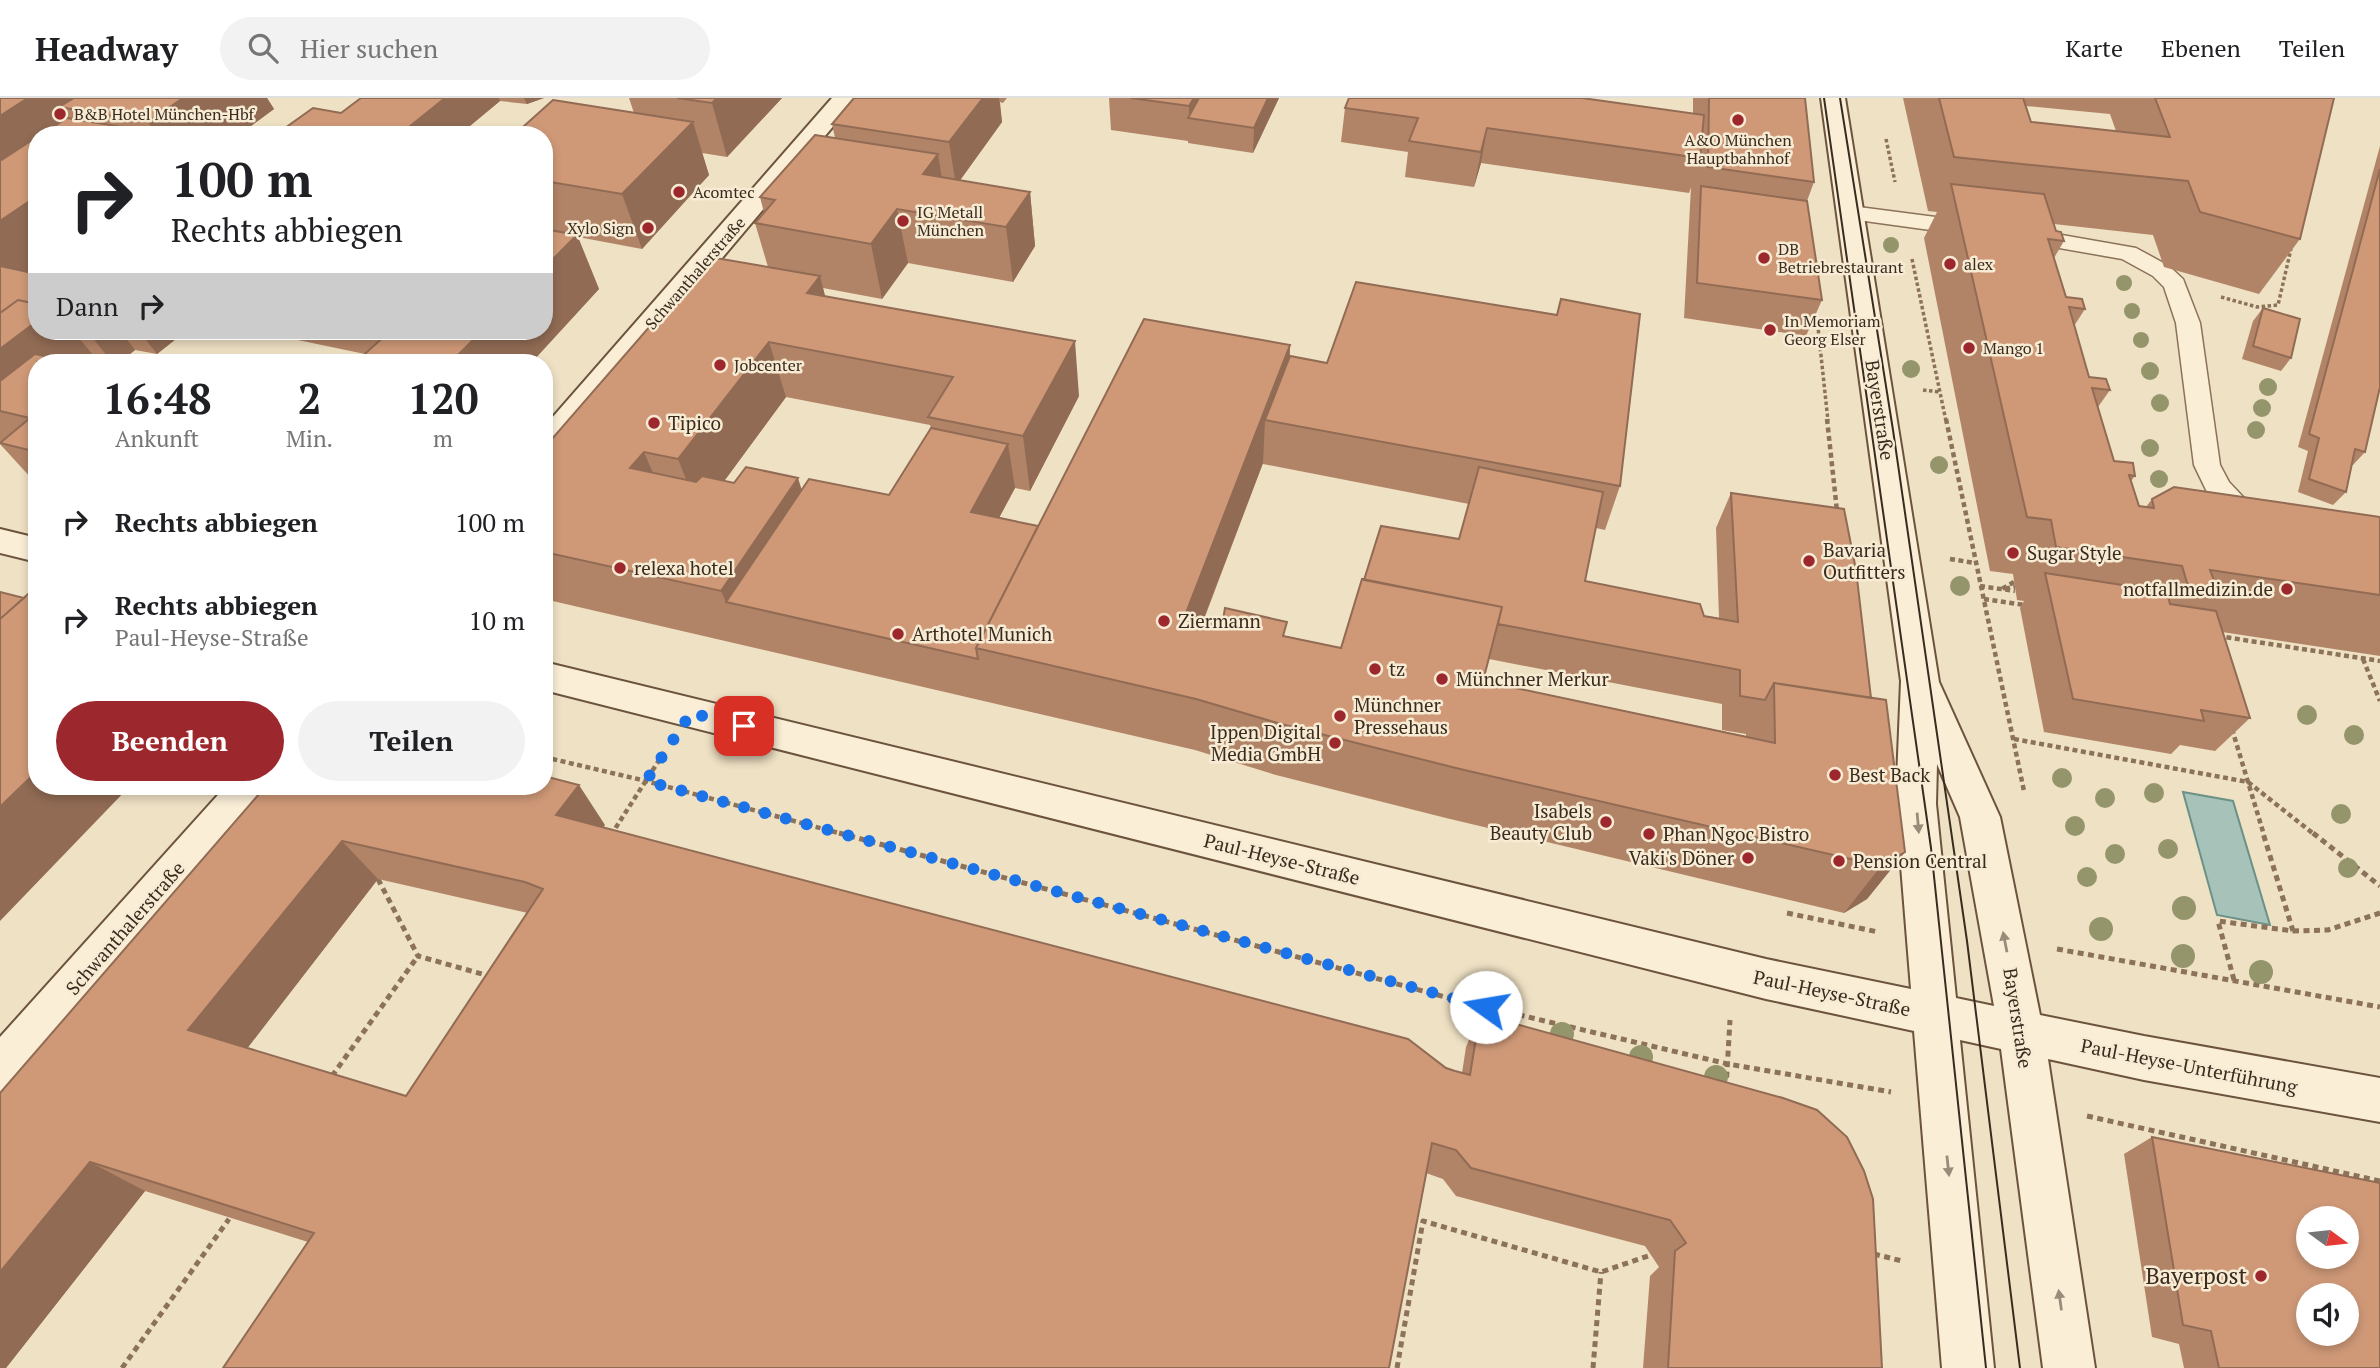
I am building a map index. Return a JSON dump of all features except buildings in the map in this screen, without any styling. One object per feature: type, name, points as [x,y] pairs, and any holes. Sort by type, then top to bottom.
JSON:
[{"type":"main road","name":"Schwanthalerstraße","points":[[553,438],[845,98]]},
{"type":"main road","name":"Bayerstraße","points":[[1833,98],[1920,681],[1916,804],[1968,1368]]},
{"type":"main road","points":[[0,541],[28,548]]},
{"type":"main road","name":"Paul-Heyse-Straße","points":[[553,678],[1693,961],[1883,1005],[2021,1033]]},
{"type":"main road","name":"Bayerstraße","points":[[1920,681],[1980,817],[2021,1033],[2069,1368]]},
{"type":"main road","name":"Schwanthalerstraße","points":[[0,1071],[242,795]]},
{"type":"main road","name":"Paul-Heyse-Unterführung","points":[[2021,1033],[2372,1101]]},
{"type":"lane","points":[[1851,213],[2113,248],[2144,260],[2175,284],[2188,323],[2207,465],[2218,487],[2255,527]]},
{"type":"path","points":[[1886,139],[2025,792]]},
{"type":"path","points":[[2175,284],[2272,309],[2278,305],[2293,240]]},
{"type":"path","points":[[1816,312],[1837,512]]},
{"type":"path","points":[[1915,389],[1940,392]]},
{"type":"path","points":[[1945,559],[1976,563]]},
{"type":"path","points":[[1980,586],[2002,589],[2015,587]]},
{"type":"path","points":[[1984,599],[2032,607]]},
{"type":"path","points":[[2217,635],[2380,661]]},
{"type":"path","points":[[2362,658],[2380,701]]},
{"type":"path","points":[[603,846],[691,713]]},
{"type":"path","points":[[2229,720],[2293,932]]},
{"type":"path","points":[[2014,739],[2248,782],[2380,886]]},
{"type":"path","points":[[553,759],[646,781],[1460,1001],[1728,1063],[1886,1091]]},
{"type":"path","points":[[378,879],[418,956],[501,980]]},
{"type":"path","points":[[1787,913],[1879,933]]},
{"type":"path","points":[[2234,981],[2218,921],[2293,932],[2328,930],[2380,914]]},
{"type":"path","points":[[1878,919],[1888,1105]]},
{"type":"path","points":[[2054,936],[2060,963]]},
{"type":"path","points":[[2057,949],[2380,1007]]},
{"type":"path","points":[[331,1077],[418,956]]},
{"type":"path","points":[[1726,1098],[1730,1019]]},
{"type":"path","points":[[2085,1128],[2083,1115],[2380,1181]]},
{"type":"path","points":[[122,1368],[229,1219]]},
{"type":"path","points":[[1397,1368],[1423,1221],[1601,1272],[1651,1255]]},
{"type":"path","points":[[1900,1248],[1903,1272]]},
{"type":"path","points":[[1864,1252],[1902,1262]]},
{"type":"path","points":[[1593,1368],[1601,1272]]},
{"type":"water","points":[[2183,792],[2233,801],[2270,925],[2217,915]]},
{"type":"tram line","points":[[1824,98],[1931,848],[1986,1368]]},
{"type":"tram line","points":[[1840,98],[1893,430],[1967,941],[2020,1368]]},
{"type":"place","name":"B&B Hotel München-Hbf","points":[[60,114]]},
{"type":"place","name":"A&O München Hauptbahnhof","points":[[1738,120]]},
{"type":"place","name":"Acomtec","points":[[679,192]]},
{"type":"place","name":"IG Metall München","points":[[903,221]]},
{"type":"place","name":"Xylo Sign","points":[[648,228]]},
{"type":"place","name":"DB Betriebrestaurant","points":[[1764,258]]},
{"type":"place","name":"alex","points":[[1950,264]]},
{"type":"place","name":"In Memoriam Georg Elser","points":[[1770,330]]},
{"type":"place","name":"Mango 1","points":[[1969,348]]},
{"type":"place","name":"Jobcenter","points":[[720,365]]},
{"type":"place","name":"Tipico","points":[[654,423]]},
{"type":"place","name":"Sugar Style","points":[[2013,553]]},
{"type":"place","name":"Bavaria Outfitters","points":[[1809,561]]},
{"type":"place","name":"relexa hotel","points":[[620,568]]},
{"type":"place","name":"notfallmedizin.de","points":[[2287,589]]},
{"type":"place","name":"Ziermann","points":[[1164,621]]},
{"type":"place","name":"Arthotel Munich","points":[[898,634]]},
{"type":"place","name":"tz","points":[[1375,669]]},
{"type":"place","name":"Münchner Merkur","points":[[1442,679]]},
{"type":"place","name":"Münchner Pressehaus","points":[[1340,716]]},
{"type":"place","name":"Ippen Digital Media GmbH","points":[[1335,743]]},
{"type":"place","name":"Best Back","points":[[1835,775]]},
{"type":"place","name":"Isabels Beauty Club","points":[[1606,822]]},
{"type":"place","name":"Phan Ngoc Bistro","points":[[1649,834]]},
{"type":"place","name":"Vaki's Döner","points":[[1748,858]]},
{"type":"place","name":"Pension Central","points":[[1839,861]]},
{"type":"place","name":"Bayerpost","points":[[2261,1276]]},
{"type":"route","points":[[744,726],[691,713],[646,781],[1486,1007]]}]
